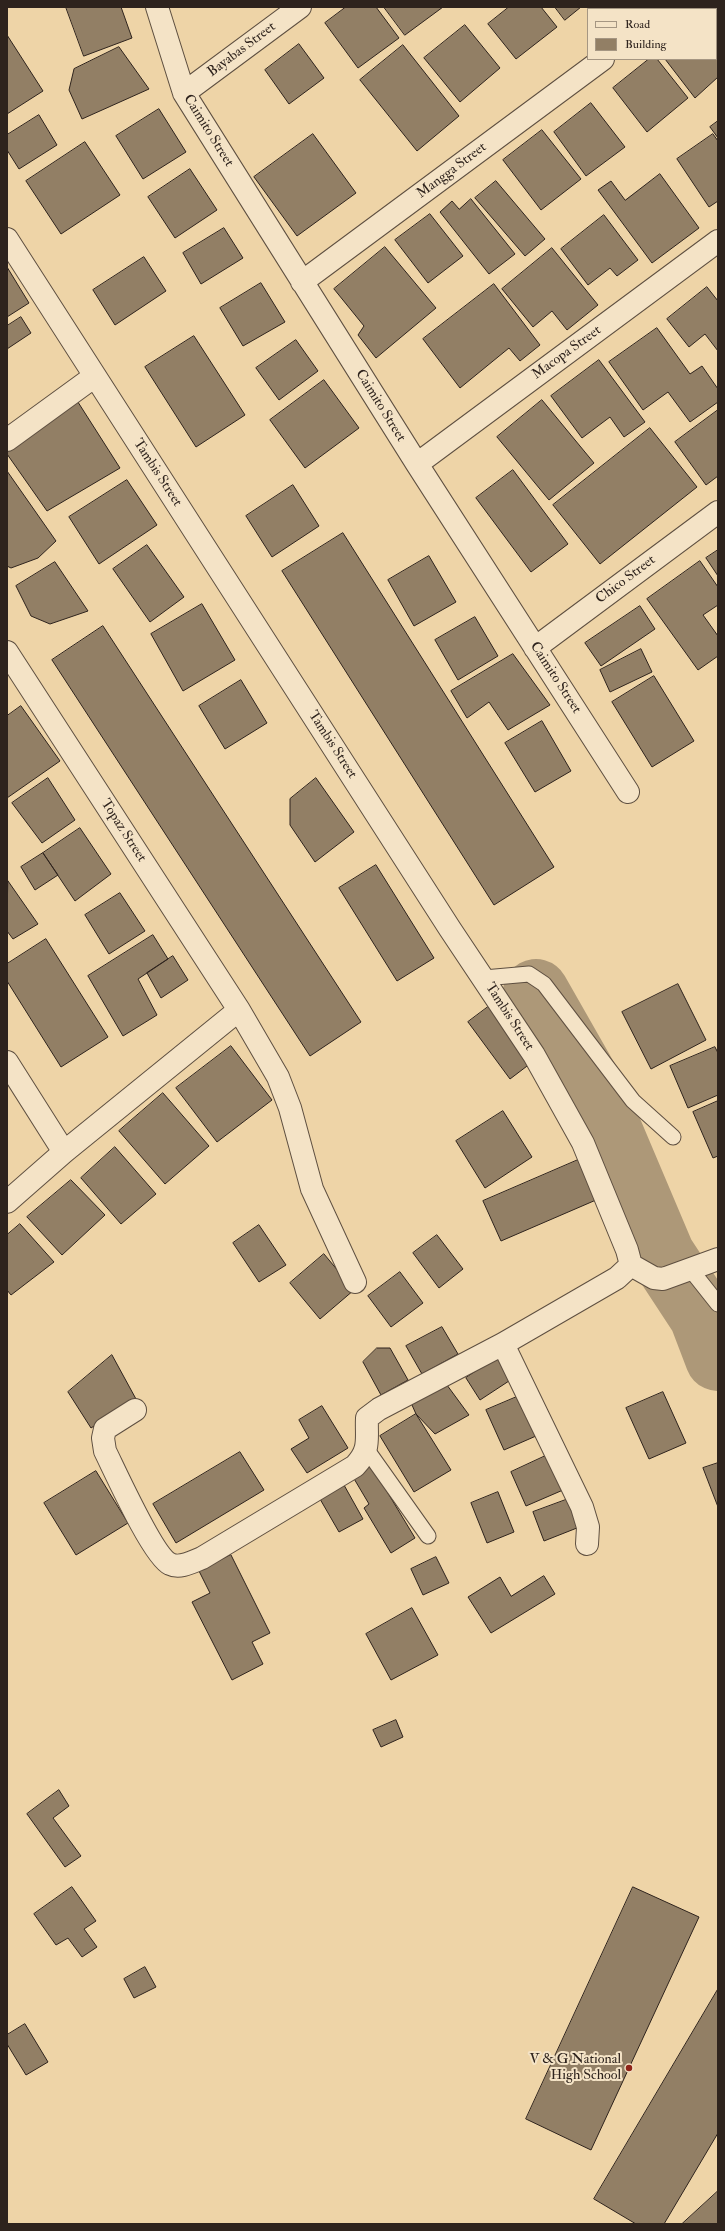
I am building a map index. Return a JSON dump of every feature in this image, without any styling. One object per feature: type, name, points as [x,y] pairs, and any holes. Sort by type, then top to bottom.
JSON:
[{"type":"street","name":"Caimito Street","points":[[157,7],[184,93],[417,464],[628,792]]},
{"type":"street","name":"Bayabas Street","points":[[184,93],[300,7]]},
{"type":"street","name":"Mangga Street","points":[[302,282],[602,60]]},
{"type":"street","name":"Tambis Street","points":[[7,239],[450,928],[534,1055],[583,1143],[627,1250],[630,1265]]},
{"type":"street","name":"Macopa Street","points":[[417,464],[718,241]]},
{"type":"street","points":[[7,440],[95,376]]},
{"type":"street","name":"Chico Street","points":[[535,648],[718,512]]},
{"type":"street","name":"Topaz Street","points":[[7,652],[239,1010],[278,1077],[290,1108],[312,1189],[355,1282]]},
{"type":"street","points":[[7,1202],[64,1152],[239,1010]]},
{"type":"street","points":[[7,1062],[64,1152]]},
{"type":"street","points":[[135,1410],[105,1429],[103,1438],[105,1450],[156,1550],[170,1564],[183,1566],[202,1558],[355,1466],[365,1455],[367,1450],[367,1418],[379,1409],[503,1344],[617,1278],[630,1265],[654,1278],[663,1279],[718,1259]]},
{"type":"street","points":[[503,1344],[582,1507],[588,1527],[587,1544]]},
{"type":"lane","points":[[484,978],[529,974],[544,984],[633,1100],[673,1137]]},
{"type":"lane","points":[[691,1270],[718,1304]]},
{"type":"lane","points":[[367,1450],[428,1536]]},
{"type":"building","points":[[66,7],[121,7],[132,38],[84,56]]},
{"type":"building","points":[[346,7],[376,7],[399,38],[358,68],[325,23]]},
{"type":"building","points":[[384,7],[443,7],[405,35]]},
{"type":"building","points":[[509,7],[541,7],[557,27],[516,59],[488,24]]},
{"type":"building","points":[[555,7],[581,7],[565,20]]},
{"type":"building","points":[[465,25],[500,68],[460,102],[424,58]]},
{"type":"building","points":[[717,32],[718,77],[695,98],[666,60],[717,60]]},
{"type":"building","points":[[7,35],[43,91],[7,114]]},
{"type":"building","points":[[299,44],[324,78],[289,104],[265,70]]},
{"type":"building","points":[[403,45],[459,116],[417,151],[360,80]]},
{"type":"building","points":[[119,47],[149,89],[82,119],[69,90],[74,69]]},
{"type":"building","points":[[648,60],[658,60],[688,98],[647,132],[613,88]]},
{"type":"building","points":[[591,103],[625,147],[586,176],[554,132]]},
{"type":"building","points":[[159,109],[186,152],[143,179],[116,136]]},
{"type":"building","points":[[39,115],[57,145],[19,169],[7,150],[7,135]]},
{"type":"building","points":[[718,121],[718,138],[710,127]]},
{"type":"building","points":[[542,130],[581,179],[541,210],[503,160]]},
{"type":"building","points":[[313,134],[356,193],[297,236],[254,177]]},
{"type":"building","points":[[713,134],[718,141],[718,201],[709,207],[677,159]]},
{"type":"building","points":[[85,142],[120,195],[61,234],[26,181]]},
{"type":"building","points":[[190,169],[217,210],[175,238],[148,197]]},
{"type":"building","points":[[660,174],[699,228],[652,263],[598,190],[611,181],[625,200]]},
{"type":"building","points":[[496,181],[545,239],[525,256],[475,198]]},
{"type":"building","points":[[471,199],[515,254],[489,274],[440,212],[452,201],[459,209]]},
{"type":"building","points":[[430,214],[463,256],[428,283],[395,240]]},
{"type":"building","points":[[604,215],[638,260],[617,276],[610,268],[588,285],[561,249]]},
{"type":"building","points":[[224,228],[243,258],[201,284],[183,253]]},
{"type":"building","points":[[385,247],[436,308],[376,358],[358,335],[364,326],[334,289]]},
{"type":"building","points":[[552,248],[598,305],[567,330],[552,311],[533,327],[502,289]]},
{"type":"building","points":[[144,257],[166,291],[115,325],[93,290]]},
{"type":"building","points":[[7,267],[29,303],[7,317]]},
{"type":"building","points":[[261,283],[285,322],[243,346],[220,308]]},
{"type":"building","points":[[494,284],[540,345],[520,361],[509,348],[460,388],[423,339]]},
{"type":"building","points":[[707,287],[718,301],[718,351],[705,334],[689,347],[667,319]]},
{"type":"building","points":[[21,317],[31,333],[7,349],[7,326]]},
{"type":"building","points":[[657,328],[690,374],[702,366],[718,389],[718,402],[690,422],[668,392],[643,410],[609,362]]},
{"type":"building","points":[[194,336],[245,415],[196,447],[145,367]]},
{"type":"building","points":[[296,340],[318,371],[279,400],[256,368]]},
{"type":"building","points":[[599,360],[645,422],[624,437],[610,417],[582,438],[551,396]]},
{"type":"building","points":[[324,380],[359,428],[305,468],[270,420]]},
{"type":"building","points":[[76,399],[120,468],[47,511],[7,454],[7,443]]},
{"type":"building","points":[[542,400],[594,463],[549,500],[497,437]]},
{"type":"building","points":[[718,410],[718,476],[706,485],[675,442]]},
{"type":"building","points":[[650,428],[697,487],[600,564],[553,505]]},
{"type":"building","points":[[513,470],[568,544],[531,572],[476,498]]},
{"type":"building","points":[[7,471],[56,541],[38,558],[11,568],[7,566]]},
{"type":"building","points":[[127,480],[157,525],[99,564],[69,517]]},
{"type":"building","points":[[293,485],[319,526],[272,557],[246,516]]},
{"type":"building","points":[[343,533],[554,867],[494,905],[282,571]]},
{"type":"building","points":[[147,545],[184,597],[150,622],[113,569]]},
{"type":"building","points":[[718,550],[718,576],[706,558]]},
{"type":"building","points":[[429,556],[456,602],[414,626],[388,580]]},
{"type":"building","points":[[700,561],[718,587],[718,605],[703,615],[718,636],[718,656],[698,670],[647,599]]},
{"type":"building","points":[[55,562],[88,611],[50,624],[31,616],[16,586]]},
{"type":"building","points":[[202,604],[235,660],[183,691],[151,634]]},
{"type":"building","points":[[640,606],[655,629],[601,666],[585,643]]},
{"type":"building","points":[[475,617],[498,656],[458,680],[435,640]]},
{"type":"building","points":[[103,626],[361,1022],[310,1056],[52,660]]},
{"type":"building","points":[[641,649],[652,672],[610,692],[600,670]]},
{"type":"building","points":[[513,654],[550,705],[508,730],[489,702],[467,718],[451,691]]},
{"type":"building","points":[[654,676],[694,741],[652,767],[612,702]]},
{"type":"building","points":[[241,680],[267,723],[225,749],[199,706]]},
{"type":"building","points":[[21,706],[60,761],[7,798],[7,716]]},
{"type":"building","points":[[542,721],[571,771],[535,792],[505,743]]},
{"type":"building","points":[[48,778],[75,820],[42,843],[12,803]]},
{"type":"building","points":[[316,778],[354,832],[315,862],[290,825],[290,799]]},
{"type":"building","points":[[80,828],[111,874],[75,901],[43,853]]},
{"type":"building","points":[[43,853],[58,875],[35,890],[21,867]]},
{"type":"building","points":[[376,865],[434,958],[397,981],[339,888]]},
{"type":"building","points":[[8,881],[38,924],[13,939],[7,931]]},
{"type":"building","points":[[120,893],[145,931],[109,954],[85,915]]},
{"type":"building","points":[[153,935],[168,959],[138,979],[157,1015],[123,1036],[88,976]]},
{"type":"building","points":[[46,939],[108,1037],[61,1067],[7,981],[7,964]]},
{"type":"building","points":[[173,956],[188,980],[161,998],[147,973]]},
{"type":"building","points":[[678,984],[706,1040],[651,1069],[622,1012]]},
{"type":"building","points":[[492,1004],[535,1060],[510,1079],[468,1022]]},
{"type":"building","points":[[231,1046],[272,1100],[217,1142],[176,1088]]},
{"type":"building","points":[[715,1047],[718,1053],[718,1095],[688,1108],[670,1066]]},
{"type":"building","points":[[163,1093],[209,1146],[165,1184],[119,1131]]},
{"type":"building","points":[[718,1101],[718,1156],[713,1158],[693,1112]]},
{"type":"building","points":[[503,1111],[532,1157],[485,1188],[456,1141]]},
{"type":"building","points":[[115,1147],[156,1194],[121,1224],[81,1178]]},
{"type":"building","points":[[578,1160],[596,1200],[501,1241],[483,1201]]},
{"type":"building","points":[[71,1180],[105,1215],[62,1255],[27,1217]]},
{"type":"building","points":[[20,1224],[54,1262],[11,1295],[7,1290],[7,1235]]},
{"type":"building","points":[[259,1225],[286,1265],[259,1282],[233,1243]]},
{"type":"building","points":[[437,1235],[463,1269],[439,1288],[413,1253]]},
{"type":"building","points":[[324,1254],[354,1290],[320,1319],[290,1283]]},
{"type":"building","points":[[400,1272],[423,1303],[391,1327],[368,1296]]},
{"type":"building","points":[[442,1327],[458,1354],[422,1374],[406,1346]]},
{"type":"building","points":[[377,1348],[390,1348],[408,1380],[381,1395],[363,1362]]},
{"type":"building","points":[[112,1355],[136,1399],[91,1428],[68,1392]]},
{"type":"building","points":[[498,1357],[512,1379],[480,1400],[466,1378]]},
{"type":"building","points":[[444,1381],[469,1415],[435,1434],[416,1414],[412,1405]]},
{"type":"building","points":[[663,1392],[686,1443],[649,1459],[626,1408]]},
{"type":"building","points":[[519,1396],[536,1436],[504,1450],[486,1410]]},
{"type":"building","points":[[322,1406],[348,1448],[307,1473],[291,1449],[309,1438],[299,1420]]},
{"type":"building","points":[[416,1414],[451,1470],[414,1492],[380,1436]]},
{"type":"building","points":[[240,1452],[264,1490],[176,1543],[153,1504]]},
{"type":"building","points":[[554,1452],[570,1487],[526,1506],[511,1472]]},
{"type":"building","points":[[718,1463],[718,1507],[703,1468]]},
{"type":"building","points":[[371,1465],[415,1538],[391,1553],[364,1508],[369,1504],[353,1477]]},
{"type":"building","points":[[96,1471],[128,1523],[76,1555],[44,1503]]},
{"type":"building","points":[[344,1485],[363,1519],[339,1532],[320,1499]]},
{"type":"building","points":[[498,1492],[514,1532],[487,1543],[471,1503]]},
{"type":"building","points":[[571,1498],[582,1526],[544,1541],[533,1512]]},
{"type":"building","points":[[231,1555],[270,1633],[252,1642],[263,1664],[232,1680],[192,1602],[210,1593],[199,1571]]},
{"type":"building","points":[[436,1557],[449,1583],[423,1595],[411,1569]]},
{"type":"building","points":[[544,1576],[555,1594],[491,1633],[468,1597],[500,1577],[511,1596]]},
{"type":"building","points":[[412,1608],[438,1655],[391,1680],[366,1634]]},
{"type":"building","points":[[396,1720],[403,1737],[381,1747],[373,1730]]},
{"type":"building","points":[[59,1790],[69,1806],[53,1818],[81,1856],[65,1867],[27,1814]]},
{"type":"building","points":[[72,1887],[96,1921],[84,1929],[97,1947],[82,1957],[68,1938],[56,1945],[34,1914]]},
{"type":"building","points":[[633,1887],[699,1917],[591,2150],[526,2119]]},
{"type":"building","points":[[145,1967],[156,1987],[134,1998],[124,1979]]},
{"type":"building","points":[[718,1989],[718,2133],[664,2224],[636,2224],[594,2199]]},
{"type":"building","points":[[25,2024],[48,2062],[26,2075],[7,2044],[7,2035]]},
{"type":"building","points":[[718,2191],[718,2224],[682,2224]]},
{"type":"waterway","points":[[536,992],[593,1092],[662,1255],[702,1316],[718,1358]]},
{"type":"place","name":"V & G National High School","points":[[629,2068]]}]
